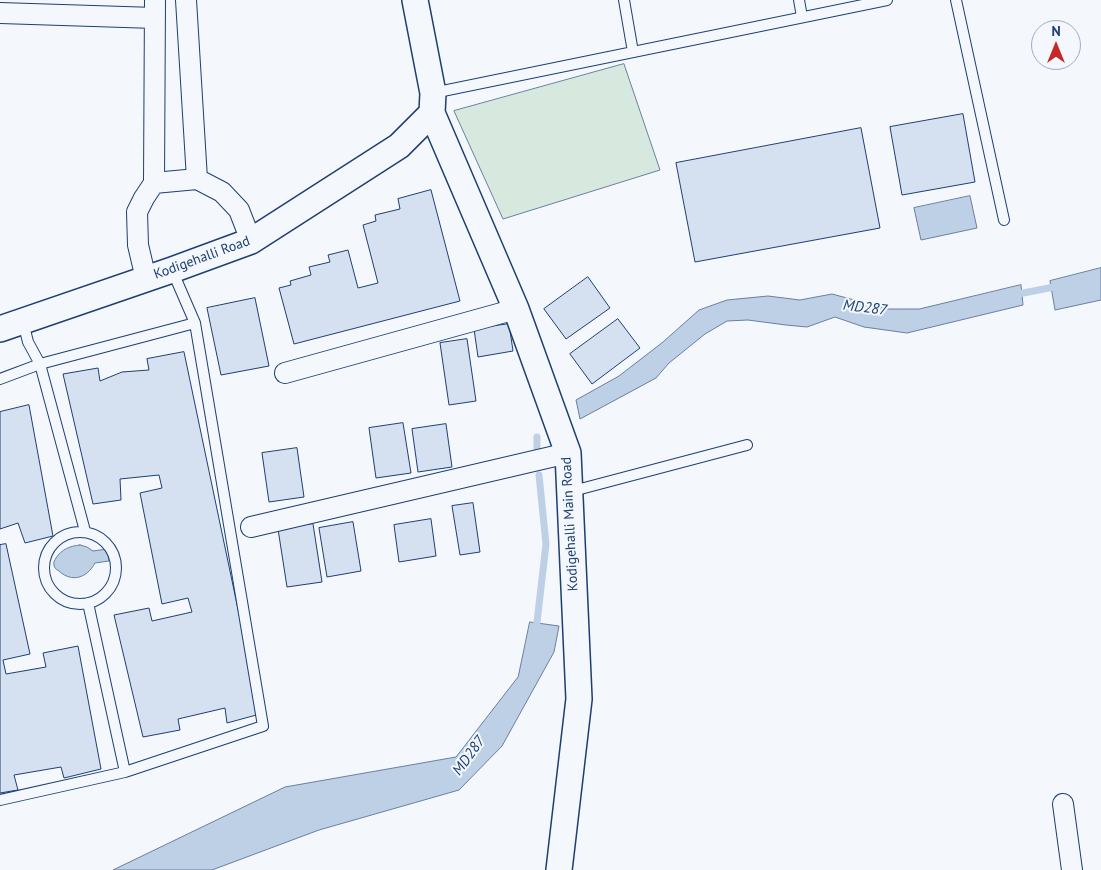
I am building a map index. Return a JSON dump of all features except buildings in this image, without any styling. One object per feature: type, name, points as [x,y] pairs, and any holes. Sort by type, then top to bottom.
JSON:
[{"type":"street","points":[[186,0],[197,178]]},
{"type":"street","name":"Kodigehalli Main Road","points":[[419,8],[433,103],[516,309],[568,453],[579,699],[559,870]]},
{"type":"street","points":[[0,13],[155,9],[154,183],[137,212],[138,245],[146,279]]},
{"type":"street","name":"Kodigehalli Road","points":[[11,325],[251,241],[399,146],[433,103]]},
{"type":"street","points":[[154,183],[197,178],[222,192],[238,210],[251,241]]},
{"type":"street","points":[[285,373],[516,309]]},
{"type":"street","points":[[251,527],[568,453]]},
{"type":"street","points":[[1063,804],[1072,870]]},
{"type":"lane","points":[[624,0],[633,52]]},
{"type":"lane","points":[[799,0],[802,17]]},
{"type":"lane","points":[[433,103],[633,52],[887,0]]},
{"type":"lane","points":[[956,0],[1004,220]]},
{"type":"lane","points":[[0,800],[125,772],[262,726],[195,322],[172,270]]},
{"type":"lane","points":[[0,379],[40,364],[195,322]]},
{"type":"lane","points":[[11,325],[28,342],[40,364],[85,531]]},
{"type":"lane","points":[[569,492],[747,445]]},
{"type":"lane","points":[[85,531],[97,535],[107,543],[114,554],[117,566],[115,578],[109,589],[100,598],[88,603],[64,600],[55,594],[48,585],[44,574],[47,552],[53,543],[62,536],[85,531]]},
{"type":"lane","points":[[88,603],[125,772]]},
{"type":"shaded area","points":[[624,64],[660,170],[503,219],[454,111]]},
{"type":"water","points":[[970,196],[977,228],[921,240],[914,208]]},
{"type":"water","points":[[1101,268],[1101,300],[1055,310],[1050,281]]},
{"type":"water","points":[[1021,285],[1023,305],[907,333],[864,327],[835,317],[807,327],[748,320],[727,321],[705,334],[669,363],[656,378],[580,419],[576,400],[619,376],[663,342],[699,310],[727,300],[768,296],[800,300],[832,294],[888,309],[919,309]]},
{"type":"water","points":[[80,545],[93,551],[107,549],[109,561],[95,563],[88,572],[79,577],[74,578],[64,575],[54,566],[56,558],[64,550]]},
{"type":"water","points":[[530,622],[559,626],[554,652],[502,746],[459,790],[319,830],[212,870],[113,870],[285,787],[456,757],[518,677]]},
{"type":"waterway","name":"MD287","points":[[1013,295],[1059,286]]},
{"type":"waterway","points":[[537,437],[537,448]]},
{"type":"waterway","name":"MD287","points":[[536,631],[546,544],[539,475]]}]
